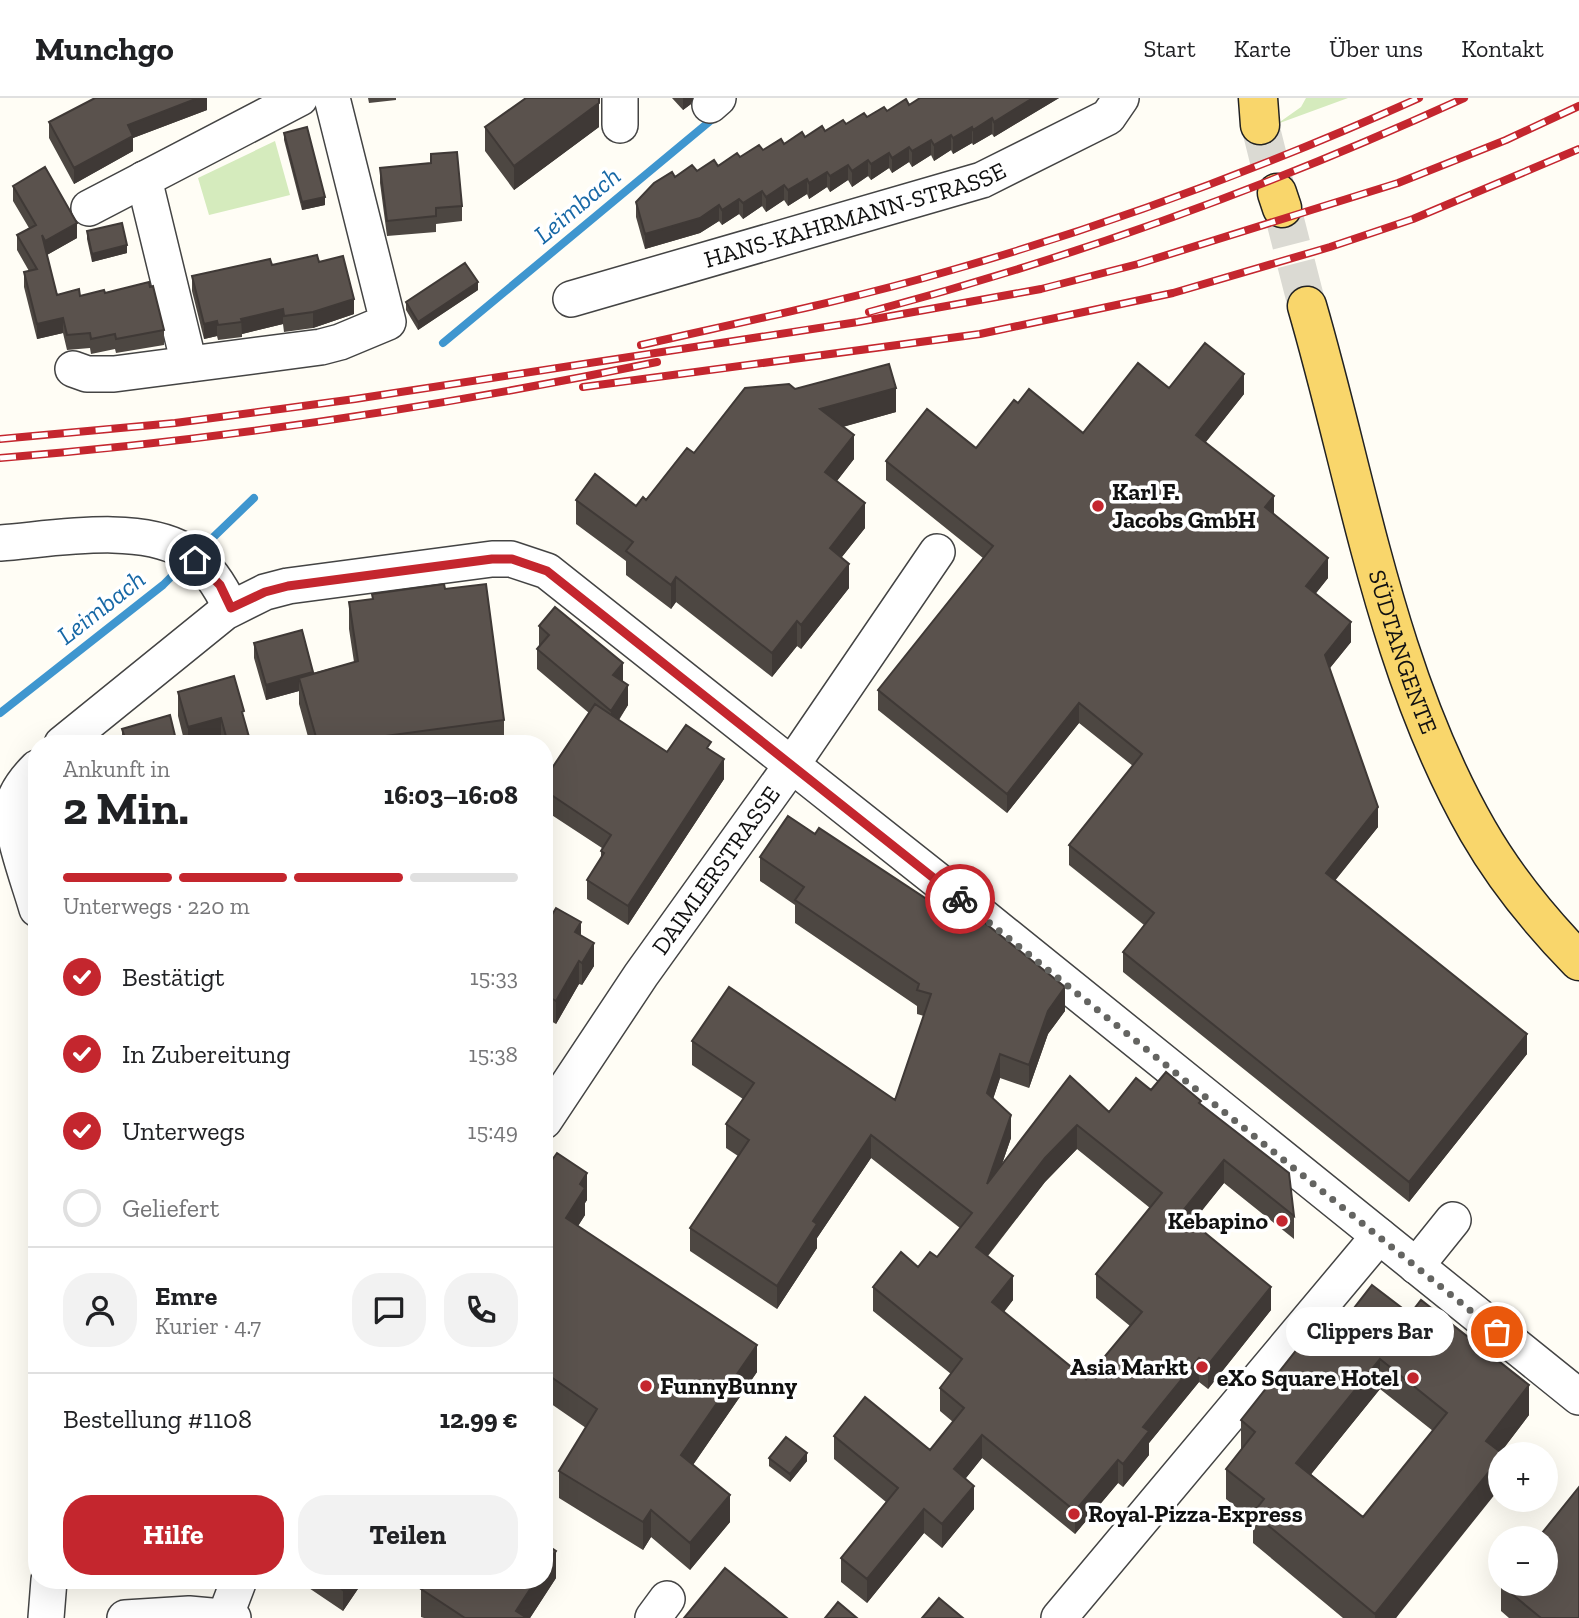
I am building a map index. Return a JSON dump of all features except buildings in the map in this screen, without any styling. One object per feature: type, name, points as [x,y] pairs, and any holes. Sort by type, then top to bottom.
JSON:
[{"type":"main road","name":"SÜDTANGENTE","points":[[1307,306],[1392,622],[1412,688],[1437,749],[1478,832],[1528,903],[1579,961]]},
{"type":"street","points":[[89,208],[300,98]]},
{"type":"street","points":[[73,369],[101,375],[321,347],[388,323],[332,98]]},
{"type":"street","name":"HANS-KAHRMANN-STRASSE","points":[[571,299],[982,180],[1107,104]]},
{"type":"street","points":[[144,179],[189,364]]},
{"type":"street","points":[[0,542],[125,534],[146,537],[196,560],[220,585],[231,608]]},
{"type":"street","name":"DAIMLERSTRASSE","points":[[556,1079],[641,975],[791,766],[937,552]]},
{"type":"street","points":[[73,735],[231,608],[265,592],[288,586],[492,559],[512,559],[547,571],[971,907],[1579,1397]]},
{"type":"street","points":[[28,779],[20,789],[13,806],[14,827],[28,877]]},
{"type":"street","points":[[1416,1266],[1453,1220]]},
{"type":"street","points":[[1059,1618],[1379,1236]]},
{"type":"street","points":[[46,1618],[48,1589]]},
{"type":"street","points":[[125,1618],[189,1614],[229,1617],[237,1589]]},
{"type":"green space","points":[[1306,98],[1348,98],[1277,124],[1301,107]]},
{"type":"green space","points":[[275,141],[290,195],[209,215],[198,178]]},
{"type":"waterway","name":"Leimbach","points":[[443,343],[715,117]]},
{"type":"waterway","name":"Leimbach","points":[[200,550],[254,498]]},
{"type":"waterway","name":"Leimbach","points":[[0,713],[163,585],[185,563]]},
{"type":"tunnel","points":[[1260,125],[1277,193]]},
{"type":"tunnel","points":[[1282,208],[1307,306]]},
{"type":"railway","points":[[641,345],[870,292],[1066,235],[1185,194],[1303,148],[1419,98]]},
{"type":"railway","points":[[869,312],[1021,268],[1171,218],[1319,161],[1464,98]]},
{"type":"railway","points":[[0,439],[175,423],[355,399],[858,322],[1041,289],[1138,264],[1398,183],[1506,140],[1579,106]]},
{"type":"railway","points":[[583,387],[980,334],[1173,293],[1330,247],[1413,219],[1579,149]]},
{"type":"railway","points":[[0,458],[248,432],[494,393],[657,362]]},
{"type":"way so far","points":[[960,899],[1497,1332]]},
{"type":"place","name":"Karl F. Jacobs GmbH","points":[[1098,506]]},
{"type":"place","name":"Kebapino","points":[[1282,1221]]},
{"type":"place","name":"Clippers Bar","points":[[1497,1332]]},
{"type":"place","name":"Asia Markt","points":[[1202,1367]]},
{"type":"place","name":"eXo Square Hotel","points":[[1413,1378]]},
{"type":"place","name":"FunnyBunny","points":[[646,1386]]},
{"type":"place","name":"Royal-Pizza-Express","points":[[1074,1514]]},
{"type":"route","points":[[195,560],[207,569],[220,585],[231,608],[265,592],[288,586],[492,559],[512,559],[547,571],[960,899]]}]
